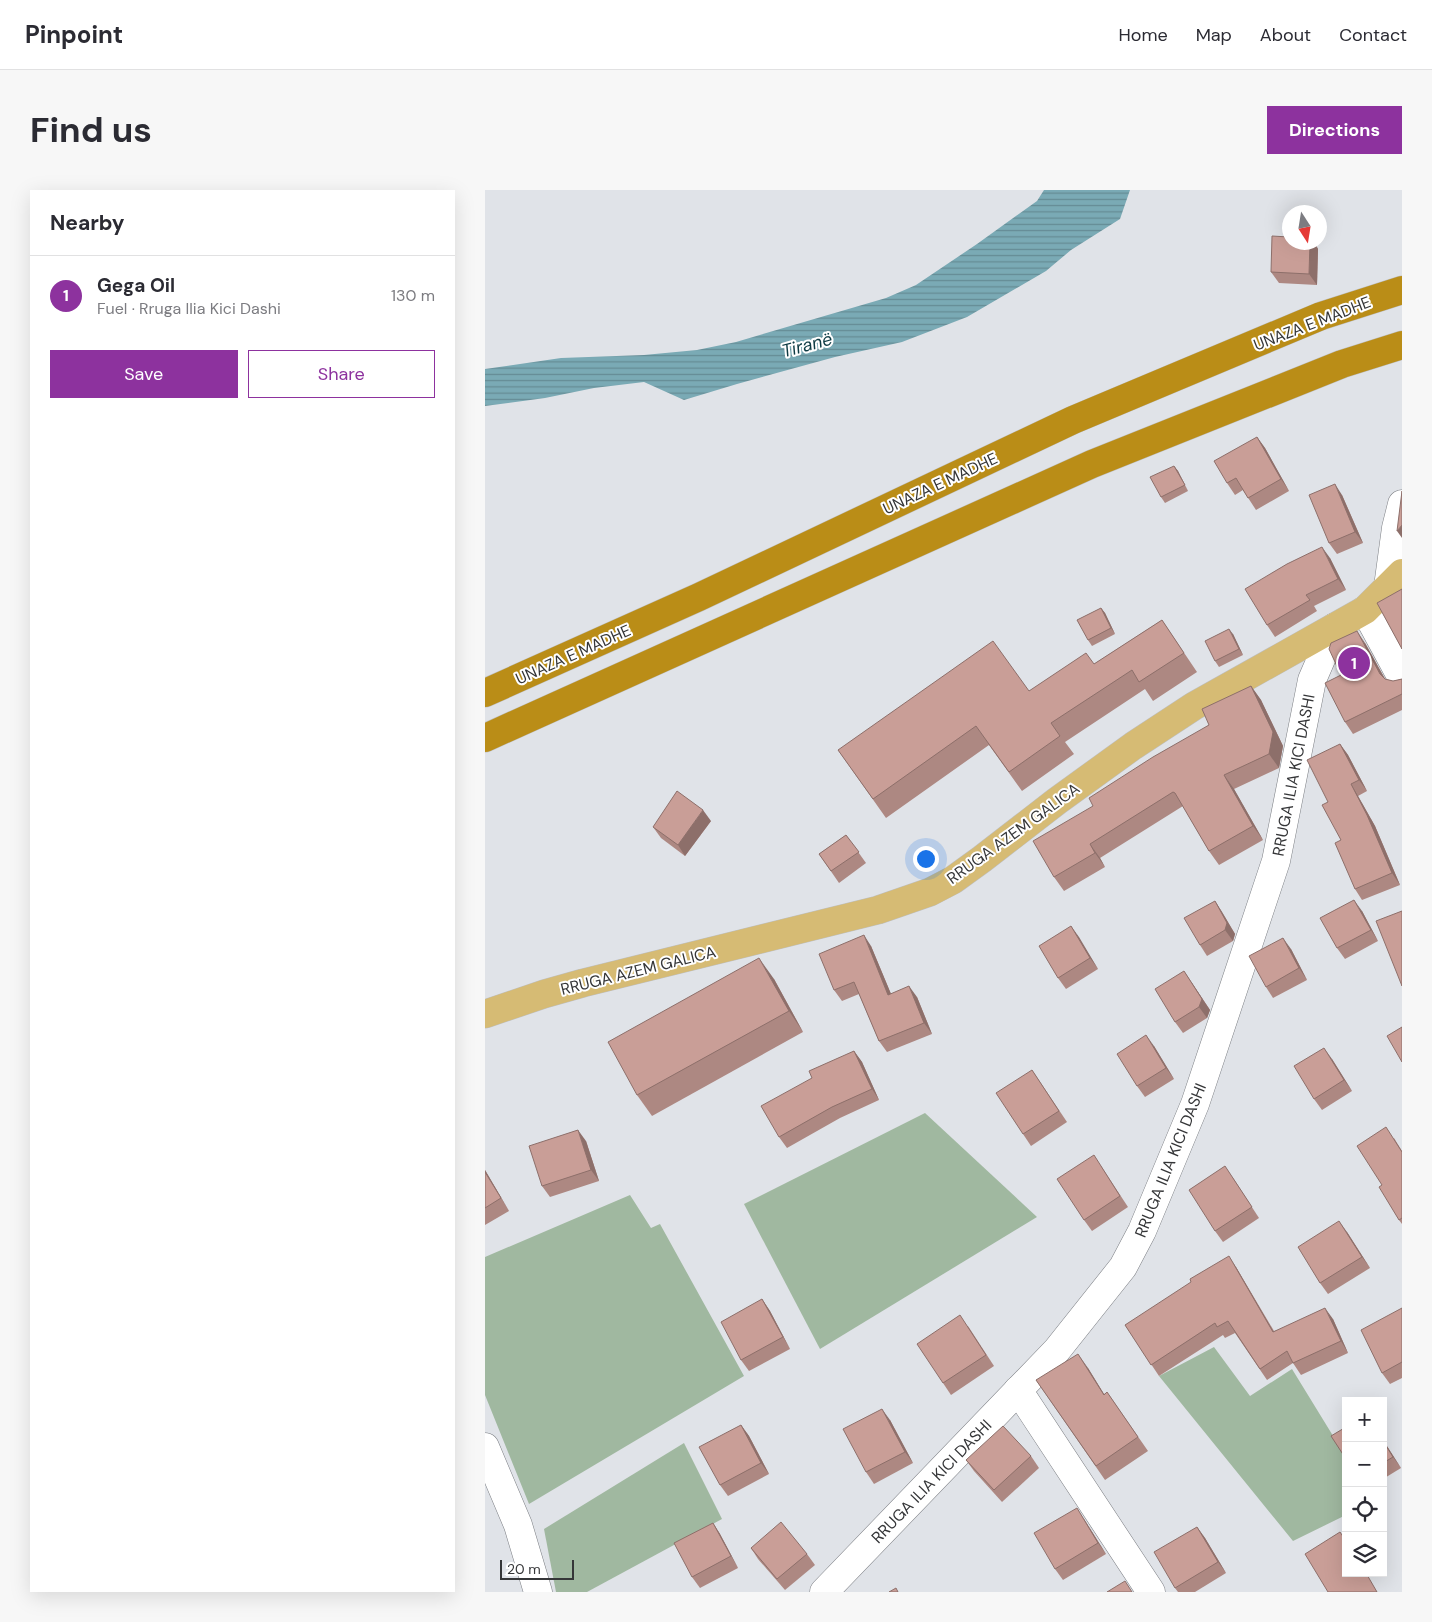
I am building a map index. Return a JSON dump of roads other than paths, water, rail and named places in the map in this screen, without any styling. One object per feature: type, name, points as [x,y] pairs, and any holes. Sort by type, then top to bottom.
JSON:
[{"type":"highway","name":"UNAZA E MADHE","points":[[485,693],[699,597],[1073,420],[1321,316],[1402,290]]},
{"type":"highway","points":[[485,738],[1092,464],[1342,364],[1402,345]]},
{"type":"main road","name":"RRUGA AZEM GALICA","points":[[485,1014],[583,983],[878,910],[930,892],[960,875],[1057,800],[1133,746],[1187,711],[1365,610],[1395,580]]},
{"type":"street","name":"RRUGA AZEM GALICA","points":[[1395,580],[1396,528],[1402,504]]},
{"type":"street","points":[[1365,610],[1402,678]]},
{"type":"street","name":"RRUGA ILIA KICI DASHI","points":[[824,1592],[1057,1350],[1123,1267],[1143,1231],[1195,1104],[1276,861],[1312,680],[1335,627]]},
{"type":"street","points":[[1018,1390],[1151,1592]]},
{"type":"street","points":[[485,1447],[518,1525],[538,1592]]},
{"type":"water","name":"Tiranë","points":[[1044,190],[1130,190],[1120,219],[1071,250],[1046,271],[967,317],[902,342],[835,357],[684,400],[644,382],[594,388],[545,398],[485,406],[485,369],[561,358],[644,355],[697,350],[736,342],[886,298],[916,285],[977,244],[1037,201]]},
{"type":"place","name":"Gega Oil","points":[[1354,663]]}]
